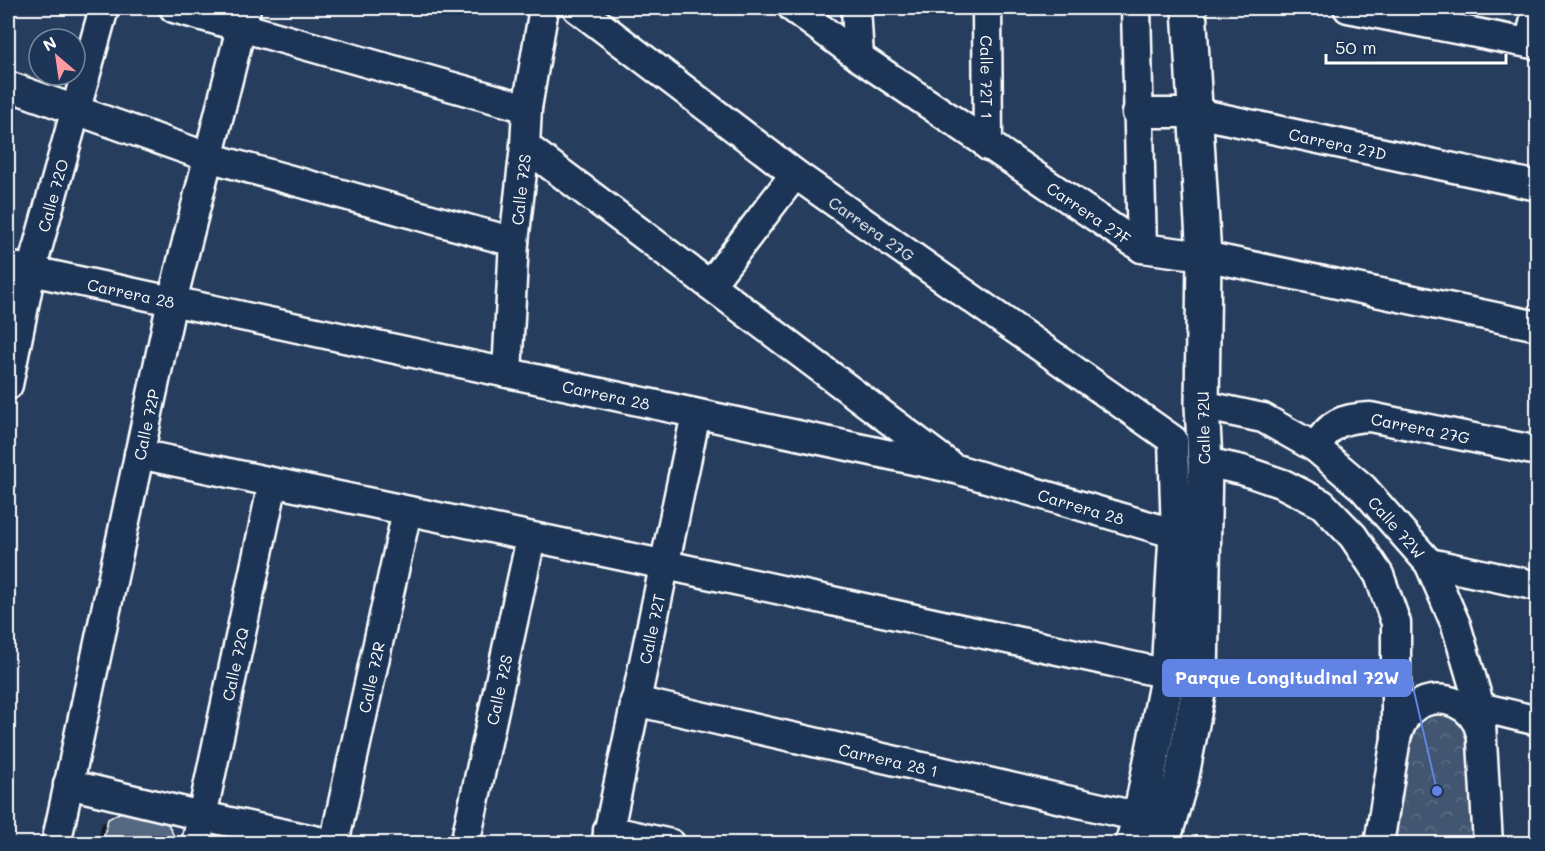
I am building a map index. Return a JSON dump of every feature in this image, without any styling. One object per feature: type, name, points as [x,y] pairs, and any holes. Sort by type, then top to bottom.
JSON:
[{"type":"street","name":"Calle 72O","points":[[8,385],[19,269],[76,111],[104,8]]},
{"type":"street","points":[[174,8],[244,17],[528,108]]},
{"type":"street","name":"Calle 72S","points":[[507,373],[514,242],[528,108],[544,8]]},
{"type":"street","name":"Carrera 27G","points":[[577,8],[795,174],[1173,440],[1189,537]]},
{"type":"street","name":"Carrera 27F","points":[[793,8],[859,57],[988,146],[1142,248],[1204,256],[1538,326]]},
{"type":"street","points":[[856,8],[859,57]]},
{"type":"street","name":"Calle 72T 1","points":[[987,8],[988,146]]},
{"type":"street","points":[[1136,8],[1142,248]]},
{"type":"street","name":"Calle 72U","points":[[1136,830],[1168,674],[1172,583],[1189,537],[1205,462],[1202,405],[1204,256],[1189,8]]},
{"type":"street","points":[[1348,8],[1404,12],[1534,44],[1537,8]]},
{"type":"street","name":"Calle 72P","points":[[56,843],[172,301],[244,17]]},
{"type":"street","points":[[8,86],[208,157],[514,242]]},
{"type":"street","name":"Carrera 27D","points":[[1137,113],[1197,113],[1538,186]]},
{"type":"street","points":[[525,146],[956,469]]},
{"type":"street","points":[[711,285],[795,174]]},
{"type":"street","name":"Carrera 28","points":[[19,269],[956,469],[1189,537]]},
{"type":"street","name":"Calle 72W","points":[[1202,405],[1263,418],[1316,448],[1363,488],[1428,563],[1456,625],[1480,707],[1492,843]]},
{"type":"street","name":"Calle 72T","points":[[607,837],[696,414]]},
{"type":"street","name":"Carrera 27G","points":[[1316,448],[1322,436],[1335,424],[1352,418],[1370,417],[1538,451]]},
{"type":"street","points":[[139,454],[1168,674]]},
{"type":"street","name":"Calle 72W","points":[[1205,462],[1242,470],[1284,484],[1322,504],[1353,536],[1379,575],[1396,623],[1396,738],[1379,843]]},
{"type":"street","name":"Calle 72Q","points":[[196,843],[273,483]]},
{"type":"street","name":"Calle 72R","points":[[333,843],[407,511]]},
{"type":"street","name":"Calle 72U","points":[[1162,843],[1181,780],[1201,678],[1189,537]]},
{"type":"street","name":"Calle 72S","points":[[465,843],[531,538]]},
{"type":"street","points":[[1428,563],[1538,586]]},
{"type":"street","name":"Calle 72W","points":[[1396,738],[1402,720],[1414,707],[1432,699],[1450,700],[1467,709],[1479,724],[1483,742]]},
{"type":"street","name":"Carrera 28 1","points":[[635,701],[1136,830]]},
{"type":"street","points":[[1480,707],[1538,721]]},
{"type":"street","points":[[68,784],[202,816],[333,843]]},
{"type":"street","points":[[607,837],[671,843]]},
{"type":"green space","points":[[1414,707],[1467,709],[1488,843],[1379,844]]},
{"type":"building","points":[[132,806],[161,811],[174,836],[173,844],[102,844],[108,819]]},
{"type":"place","name":"Parque Longitudinal 72W","points":[[1437,791]]}]
